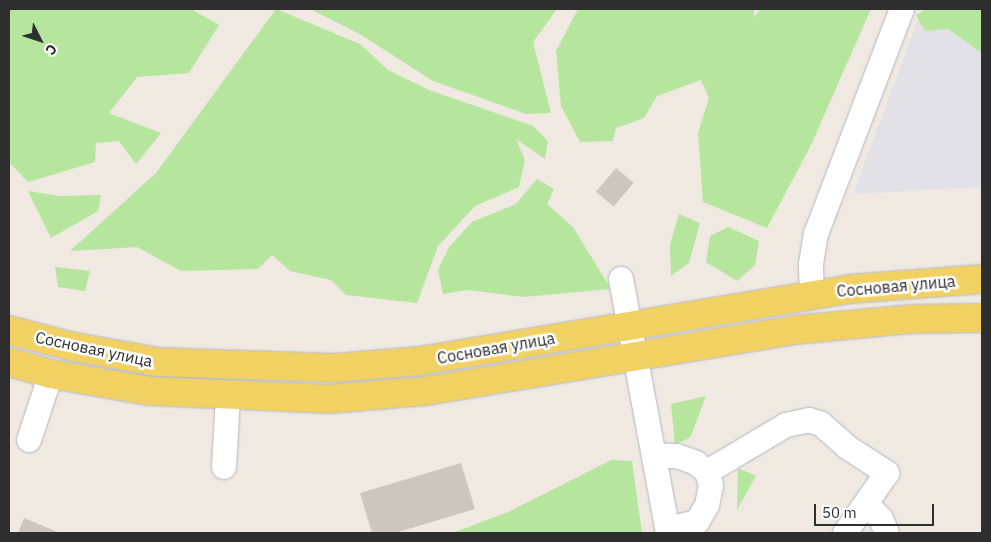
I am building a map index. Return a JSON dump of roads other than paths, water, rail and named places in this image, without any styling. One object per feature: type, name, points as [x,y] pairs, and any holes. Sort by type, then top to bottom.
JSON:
[{"type":"main road","name":"Сосновая улица","points":[[9,330],[70,346],[157,362],[335,368],[420,361],[812,295],[919,282],[982,279]]},
{"type":"main road","name":"Сосновая улица","points":[[9,362],[50,374],[149,391],[228,397],[330,399],[426,392],[634,356],[842,324],[982,318]]},
{"type":"lane","points":[[812,295],[811,264],[816,234],[902,9]]},
{"type":"lane","points":[[621,279],[668,531],[697,522],[707,505],[711,485],[707,472],[696,463],[677,456],[655,455]]},
{"type":"lane","points":[[29,440],[50,374]]},
{"type":"lane","points":[[224,467],[228,397]]},
{"type":"lane","points":[[707,472],[786,425],[809,420],[821,424],[848,447],[887,473],[844,533]]},
{"type":"lane","points":[[866,504],[881,520],[887,533]]}]
